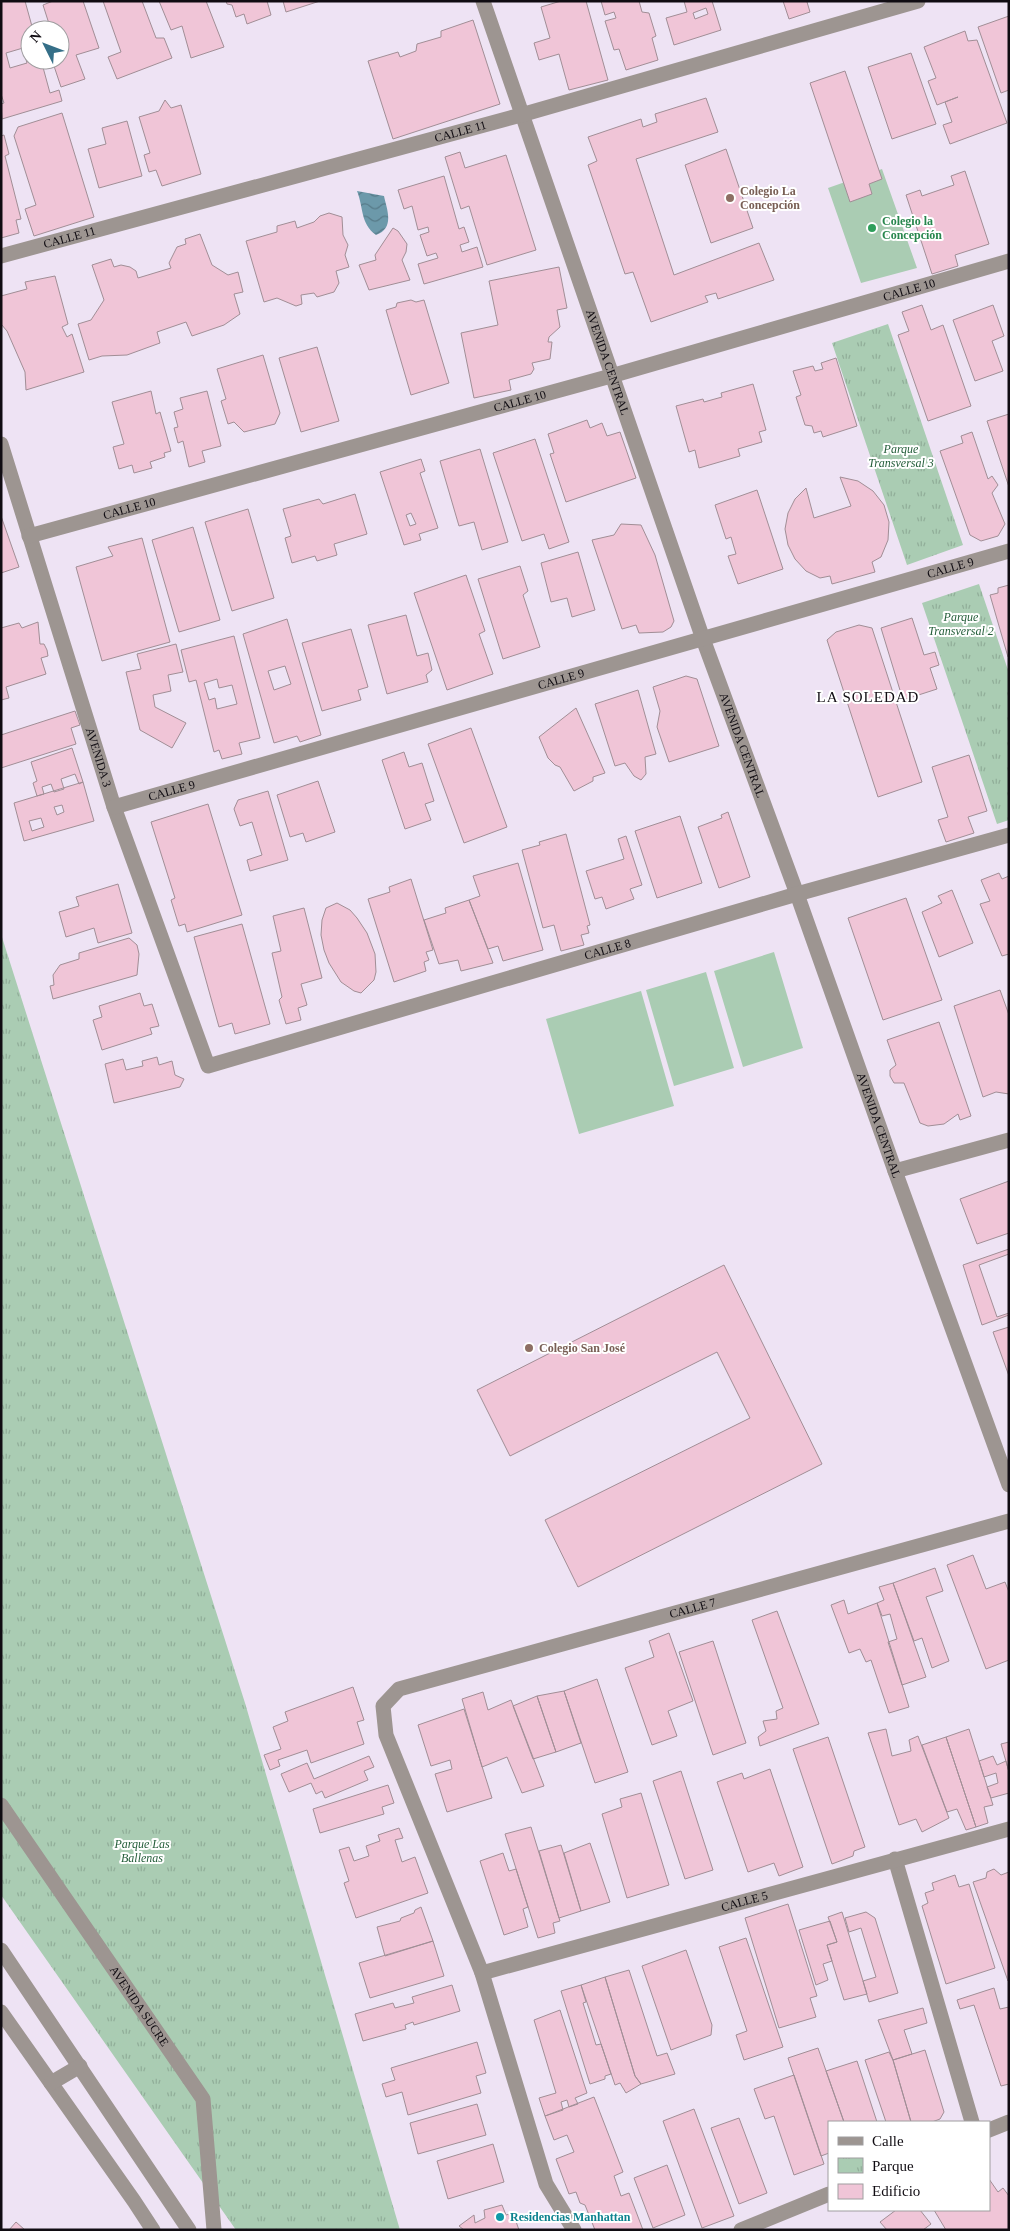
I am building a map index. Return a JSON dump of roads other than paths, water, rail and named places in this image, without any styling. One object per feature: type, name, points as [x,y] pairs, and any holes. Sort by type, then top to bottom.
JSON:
[{"type":"street","name":"AVENIDA CENTRAL","points":[[483,1],[703,639],[797,894],[1009,1485]]},
{"type":"street","name":"CALLE 11","points":[[1,256],[521,115],[918,1]]},
{"type":"street","name":"CALLE 10","points":[[29,536],[611,376],[1009,260]]},
{"type":"street","name":"AVENIDA 3","points":[[1,444],[114,807],[208,1066]]},
{"type":"street","name":"CALLE 9","points":[[114,807],[1009,551]]},
{"type":"street","name":"CALLE 8","points":[[208,1066],[797,894],[1009,835]]},
{"type":"street","points":[[895,1171],[1009,1140]]},
{"type":"street","name":"CALLE 7","points":[[482,1973],[386,1735],[383,1706],[399,1689],[1009,1521]]},
{"type":"street","name":"AVENIDA SUCRE","points":[[1,1805],[203,2099],[214,2230]]},
{"type":"street","name":"CALLE 5","points":[[482,1973],[1009,1828]]},
{"type":"street","points":[[895,1859],[972,2121]]},
{"type":"street","points":[[1,1950],[189,2230]]},
{"type":"street","points":[[482,1973],[546,2184],[574,2230]]},
{"type":"street","points":[[1,2012],[134,2200],[153,2230]]},
{"type":"street","points":[[51,2083],[80,2066]]},
{"type":"street","points":[[990,2130],[1009,2122]]},
{"type":"street","points":[[741,2230],[828,2194]]},
{"type":"water","points":[[357,191],[384,196],[388,223],[382,232],[376,235],[367,226]]},
{"type":"place","name":"Colegio La Concepción","points":[[730,198]]},
{"type":"place","name":"Colegio la Concepción","points":[[872,228]]},
{"type":"place","name":"Colegio San José","points":[[529,1348]]},
{"type":"place","name":"Residencias Manhattan","points":[[500,2217]]},
{"type":"district","name":"LA SOLEDAD","points":[[868,697]]},
{"type":"park label","name":"Parque Transversal 3","points":[[901,456]]},
{"type":"park label","name":"Parque Transversal 2","points":[[961,624]]},
{"type":"park label","name":"Parque Las Ballenas","points":[[142,1851]]}]
